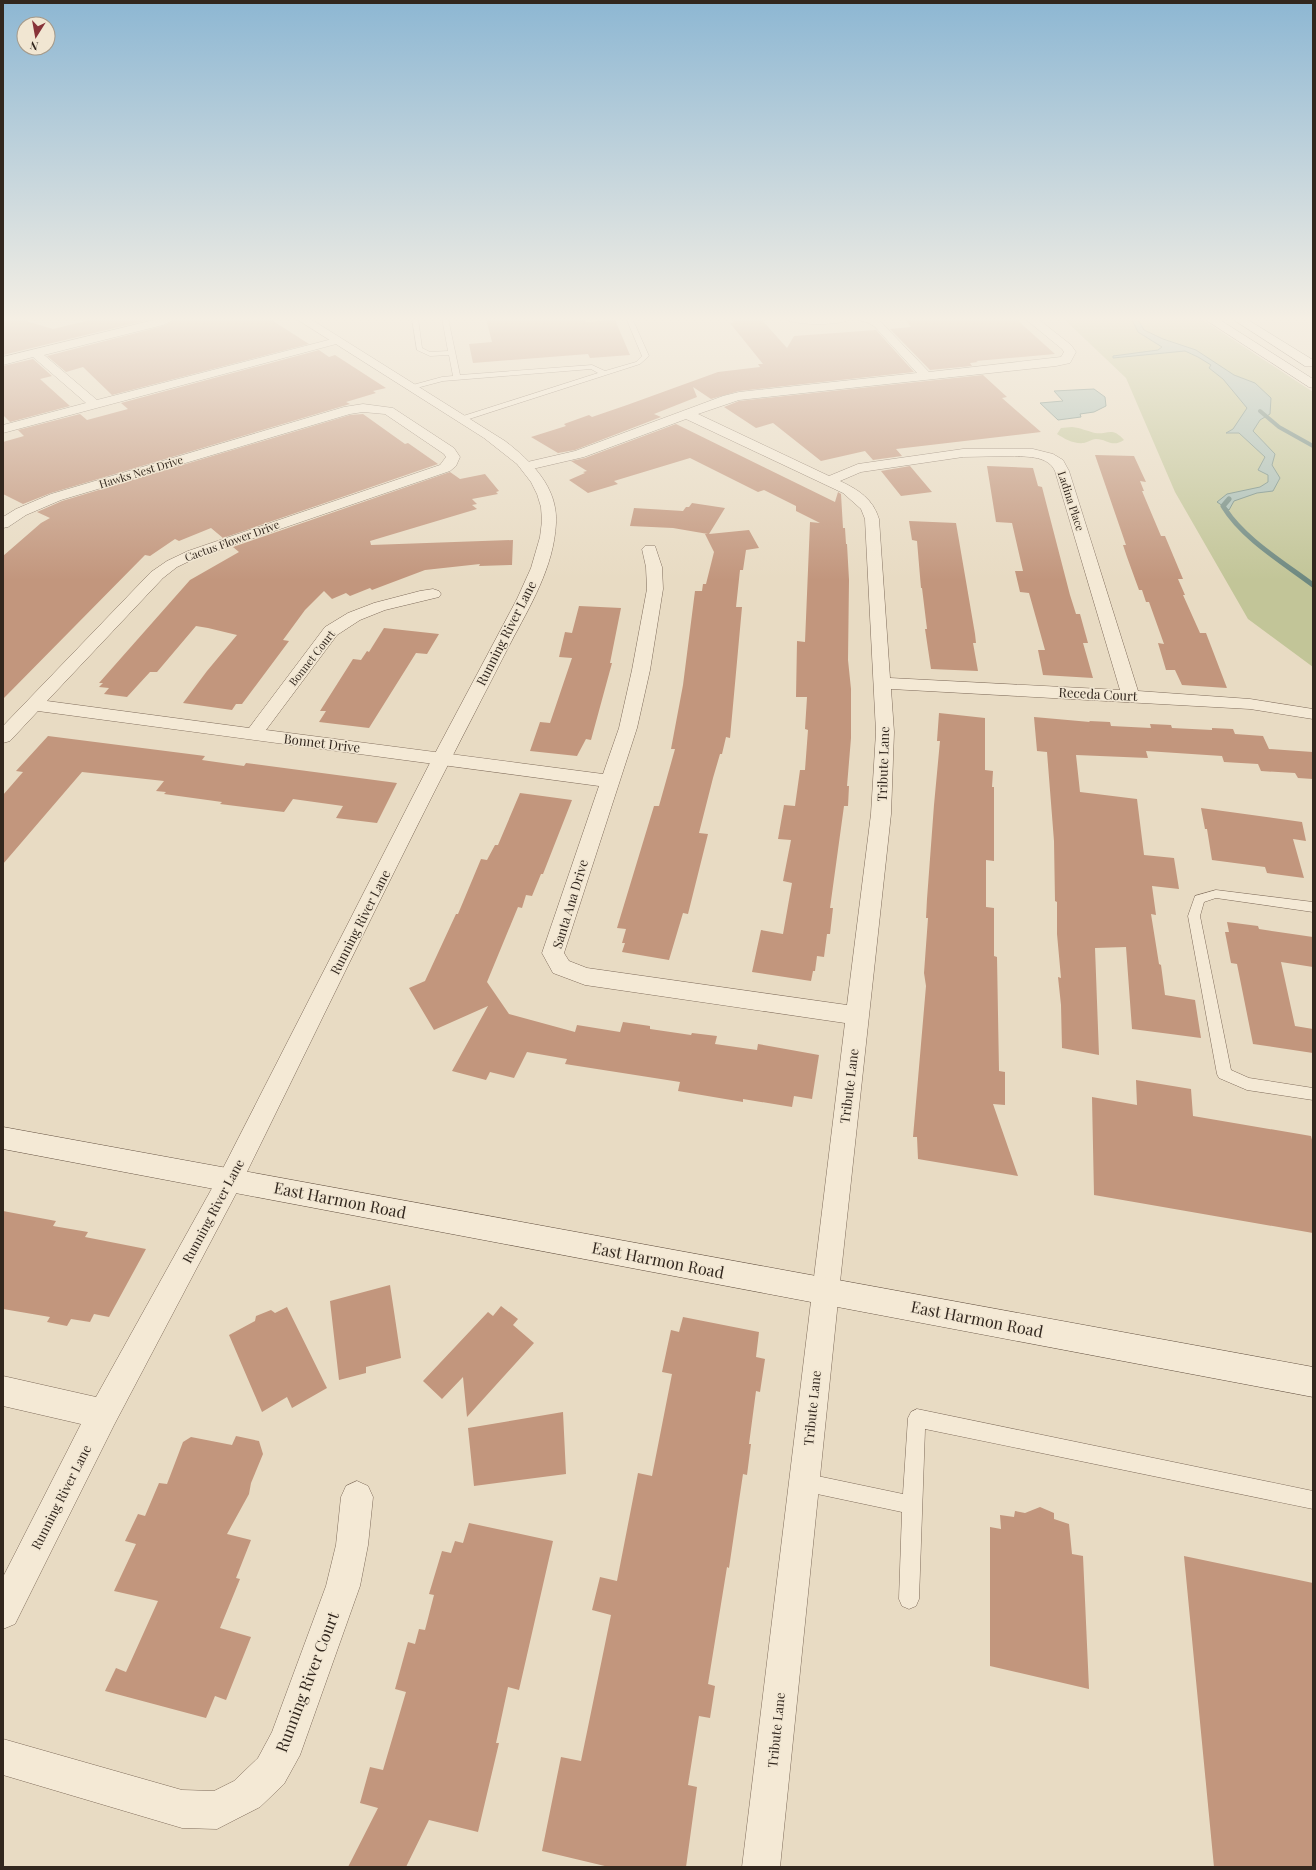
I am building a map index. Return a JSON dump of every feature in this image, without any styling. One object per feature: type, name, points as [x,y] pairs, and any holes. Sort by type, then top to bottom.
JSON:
[{"type":"street","points":[[3,429],[95,405]]},
{"type":"street","name":"Running River Lane","points":[[3,1612],[103,1414],[230,1180],[441,759],[517,614],[545,554],[549,520],[546,497],[528,466],[514,453],[440,405]]},
{"type":"street","points":[[528,466],[579,454],[709,405]]},
{"type":"street","name":"Hawks Nest Drive","points":[[3,524],[21,512],[56,497],[349,410],[377,409],[388,411],[418,430]]},
{"type":"street","name":"Tribute Lane","points":[[687,414],[848,490],[868,507],[872,519],[885,732],[881,814],[803,1482],[761,1867]]},
{"type":"street","name":"Cactus Flower Drive","points":[[3,737],[157,575],[172,564],[193,554],[445,468],[451,463],[453,457],[449,451],[418,430]]},
{"type":"street","name":"Ladina Place","points":[[829,481],[858,468],[963,453],[1033,453],[1048,457],[1058,463],[1131,696]]},
{"type":"street","name":"Santa Ana Drive","points":[[650,549],[654,567],[655,588],[641,670],[628,728],[558,934],[553,953],[561,966],[585,976],[857,1016]]},
{"type":"street","name":"Bonnet Court","points":[[254,734],[331,631],[345,620],[410,596],[433,594]]},
{"type":"street","name":"Receda Court","points":[[882,683],[1131,696],[1250,704],[1313,714]]},
{"type":"street","name":"Bonnet Drive","points":[[33,706],[611,781]]},
{"type":"street","name":"East Harmon Road","points":[[3,1138],[1313,1382]]},
{"type":"street","points":[[3,1391],[103,1414]]},
{"type":"street","name":"Running River Court","points":[[3,1757],[182,1809],[217,1810],[247,1794],[271,1771],[287,1742],[343,1586],[352,1545],[357,1497]]},
{"type":"lane","points":[[463,419],[506,405]]},
{"type":"lane","points":[[1313,907],[1216,894],[1199,899],[1194,916],[1224,1074],[1247,1084],[1313,1094]]},
{"type":"lane","points":[[909,1599],[917,1418],[1313,1500]]},
{"type":"lane","points":[[803,1482],[912,1505]]},
{"type":"green space","points":[[1138,405],[1313,405],[1313,667],[1248,619],[1175,492]]},
{"type":"green space","points":[[1072,427],[1095,433],[1113,432],[1124,440],[1113,443],[1100,439],[1093,439],[1084,443],[1076,443],[1057,434],[1061,428]]},
{"type":"water","points":[[1042,405],[1106,405],[1094,412],[1080,414],[1081,417],[1058,420]]},
{"type":"water","points":[[1245,405],[1271,405],[1270,414],[1260,420],[1253,431],[1275,454],[1272,465],[1280,478],[1273,491],[1257,493],[1234,501],[1229,510],[1217,502],[1227,494],[1260,487],[1268,482],[1268,475],[1258,470],[1265,457],[1239,433],[1226,433],[1233,429],[1247,408]]},
{"type":"building","points":[[3,405],[70,406],[10,422],[3,415]]},
{"type":"building","points":[[124,405],[346,405],[51,493],[23,504],[3,494],[3,442],[24,436],[18,430],[80,414],[87,420],[128,409]]},
{"type":"building","points":[[626,405],[676,405],[654,414],[661,417],[575,450],[558,453],[531,437],[566,426],[564,424],[589,415],[592,417]]},
{"type":"building","points":[[728,405],[1010,405],[1041,432],[896,449],[902,456],[873,460],[865,451],[821,461],[773,423],[756,428],[724,407]]},
{"type":"building","points":[[363,414],[405,444],[408,443],[438,464],[223,538],[211,528],[179,541],[175,539],[150,556],[145,555],[3,699],[3,556],[41,523],[50,518],[37,512],[62,501],[350,415]]},
{"type":"building","points":[[676,424],[835,502],[838,492],[841,494],[843,528],[845,528],[847,544],[849,580],[848,660],[851,689],[851,738],[847,786],[849,786],[848,806],[844,806],[830,908],[833,908],[830,934],[827,934],[824,957],[817,956],[815,971],[813,971],[811,981],[752,972],[761,930],[783,934],[792,883],[783,881],[791,840],[778,839],[784,805],[795,806],[800,770],[805,770],[808,730],[805,729],[807,697],[796,697],[797,641],[805,642],[810,522],[820,523],[796,511],[796,506],[764,490],[758,492],[690,458],[614,481],[618,484],[588,493],[569,480],[587,471],[571,461],[585,458]]},
{"type":"building","points":[[1095,455],[1134,456],[1146,482],[1140,481],[1144,491],[1142,491],[1161,536],[1165,536],[1183,579],[1178,579],[1185,595],[1183,595],[1200,633],[1206,633],[1227,688],[1182,685],[1175,670],[1166,670],[1158,643],[1164,644],[1149,602],[1146,602],[1142,590],[1139,590],[1123,545],[1126,545]]},
{"type":"building","points":[[910,466],[932,492],[901,496],[881,471]]},
{"type":"building","points":[[987,466],[1033,468],[1038,486],[1042,487],[1076,614],[1080,614],[1088,643],[1083,643],[1093,678],[1043,675],[1038,650],[1045,650],[1029,593],[1020,592],[1015,571],[1023,571],[1012,523],[996,522]]},
{"type":"building","points":[[450,472],[460,479],[485,474],[499,491],[496,492],[498,494],[472,499],[477,504],[472,505],[477,509],[370,541],[371,545],[513,540],[512,565],[479,566],[480,564],[425,570],[372,590],[370,588],[350,596],[346,593],[332,599],[324,591],[305,610],[283,640],[289,641],[242,704],[236,704],[232,710],[183,703],[237,635],[208,628],[196,626],[157,672],[150,672],[127,697],[104,694],[109,688],[99,687],[103,683],[99,683],[190,580],[239,552],[233,547]]},
{"type":"building","points":[[692,503],[725,508],[709,534],[749,530],[759,548],[746,550],[743,570],[740,570],[736,607],[742,607],[730,738],[726,737],[722,754],[720,754],[699,833],[708,834],[688,914],[683,913],[669,960],[622,952],[625,943],[622,943],[626,929],[617,928],[654,806],[659,806],[675,749],[671,749],[683,685],[695,591],[702,591],[703,584],[706,584],[714,552],[705,534],[708,534],[673,528],[630,526],[634,508],[683,511]]},
{"type":"building","points":[[909,521],[956,523],[975,634],[976,643],[973,643],[978,671],[931,669],[925,629],[927,629],[921,588],[917,541],[912,540]]},
{"type":"building","points":[[579,606],[621,608],[610,663],[612,663],[591,740],[586,739],[577,756],[530,751],[540,722],[550,723],[572,658],[559,657],[565,632],[572,633]]},
{"type":"building","points":[[384,628],[439,634],[427,654],[416,653],[369,728],[319,722],[326,711],[320,711],[353,659],[361,660],[367,651],[369,652]]},
{"type":"building","points":[[939,713],[985,718],[985,770],[993,771],[992,787],[994,787],[994,861],[986,860],[986,907],[994,908],[994,956],[997,957],[999,1071],[1005,1072],[1005,1105],[993,1104],[1018,1176],[918,1159],[917,1137],[913,1137],[926,986],[924,973],[928,918],[926,918],[940,741],[937,741]]},
{"type":"building","points":[[1034,717],[1090,722],[1089,721],[1110,722],[1111,726],[1151,728],[1150,724],[1171,725],[1172,728],[1212,730],[1212,728],[1233,729],[1235,734],[1263,736],[1269,749],[1313,752],[1313,779],[1298,778],[1295,773],[1261,771],[1258,764],[1224,762],[1222,756],[1146,751],[1148,758],[1076,755],[1080,792],[1137,799],[1144,855],[1174,858],[1179,889],[1152,886],[1156,915],[1151,914],[1165,995],[1195,1000],[1201,1038],[1132,1029],[1126,947],[1095,948],[1099,1055],[1062,1048],[1061,1005],[1058,977],[1061,978],[1057,934],[1057,902],[1055,901],[1054,841],[1047,752],[1037,751]]},
{"type":"building","points":[[48,736],[205,756],[202,760],[244,766],[246,763],[397,783],[377,823],[336,818],[343,806],[293,799],[284,812],[220,804],[222,802],[164,794],[166,792],[156,791],[164,781],[82,772],[3,864],[3,795],[23,772],[16,771]]},
{"type":"building","points":[[520,793],[572,800],[543,874],[541,874],[532,896],[526,895],[522,908],[518,907],[487,982],[509,1014],[575,1032],[577,1025],[620,1032],[623,1022],[650,1026],[650,1029],[691,1035],[692,1033],[717,1036],[715,1044],[757,1050],[758,1044],[819,1055],[812,1099],[794,1096],[792,1107],[743,1099],[743,1102],[678,1091],[680,1082],[565,1064],[567,1059],[527,1052],[514,1078],[490,1072],[486,1080],[452,1071],[488,1006],[434,1030],[409,988],[425,981],[456,914],[458,914],[481,859],[487,860],[495,845],[498,845]]},
{"type":"building","points":[[1201,808],[1302,822],[1306,841],[1293,839],[1304,878],[1267,873],[1265,867],[1212,860],[1207,829],[1205,829]]},
{"type":"building","points":[[1227,922],[1258,926],[1259,929],[1313,937],[1313,967],[1281,962],[1295,1026],[1313,1029],[1313,1053],[1253,1044],[1237,964],[1231,963],[1225,932],[1229,932]]},
{"type":"building","points":[[1136,1080],[1191,1089],[1193,1116],[1311,1136],[1313,1144],[1313,1233],[1094,1195],[1092,1097],[1137,1105]]},
{"type":"building","points":[[3,1211],[56,1221],[53,1226],[88,1232],[85,1237],[146,1249],[109,1317],[94,1314],[90,1322],[71,1319],[67,1326],[47,1322],[50,1317],[3,1309]]},
{"type":"building","points":[[390,1285],[401,1358],[366,1367],[366,1373],[339,1380],[330,1301]]},
{"type":"building","points":[[501,1306],[518,1319],[513,1325],[534,1343],[467,1417],[463,1377],[442,1399],[423,1381],[488,1312],[493,1316]]},
{"type":"building","points":[[287,1307],[327,1388],[292,1408],[287,1397],[262,1412],[229,1335],[255,1321],[256,1316],[271,1310],[275,1313]]},
{"type":"building","points":[[683,1317],[759,1332],[756,1357],[765,1359],[760,1392],[756,1391],[749,1444],[751,1444],[747,1475],[743,1474],[729,1568],[727,1567],[708,1684],[715,1686],[710,1718],[699,1716],[688,1785],[697,1787],[686,1867],[609,1867],[542,1851],[561,1757],[581,1761],[611,1615],[592,1610],[600,1577],[617,1581],[638,1473],[652,1476],[672,1374],[662,1372],[671,1330],[679,1332]]},
{"type":"building","points":[[563,1412],[566,1474],[474,1486],[468,1428]]},
{"type":"building","points":[[236,1436],[259,1441],[263,1454],[251,1483],[249,1494],[227,1534],[251,1540],[236,1578],[240,1579],[220,1628],[251,1637],[226,1700],[215,1696],[206,1718],[105,1691],[116,1668],[126,1672],[158,1601],[114,1591],[136,1544],[125,1541],[138,1514],[145,1516],[159,1483],[167,1484],[183,1442],[191,1437],[232,1445]]},
{"type":"building","points":[[1040,1507],[1054,1513],[1054,1519],[1069,1524],[1072,1554],[1083,1556],[1089,1689],[990,1666],[990,1527],[1001,1529],[1000,1515],[1014,1517],[1015,1511],[1025,1513]]},
{"type":"building","points":[[469,1523],[553,1541],[519,1690],[508,1687],[496,1743],[499,1743],[478,1832],[429,1820],[406,1867],[348,1867],[378,1808],[360,1803],[370,1767],[383,1770],[406,1692],[395,1689],[408,1642],[415,1644],[419,1629],[425,1630],[434,1595],[429,1594],[442,1551],[451,1553],[455,1541],[463,1543]]},
{"type":"building","points":[[1184,1556],[1313,1583],[1313,1867],[1214,1867]]},
{"type":"waterway","points":[[1260,411],[1279,427],[1313,446]]},
{"type":"waterway","points":[[1229,499],[1223,506],[1241,529],[1264,549],[1313,585]]}]
